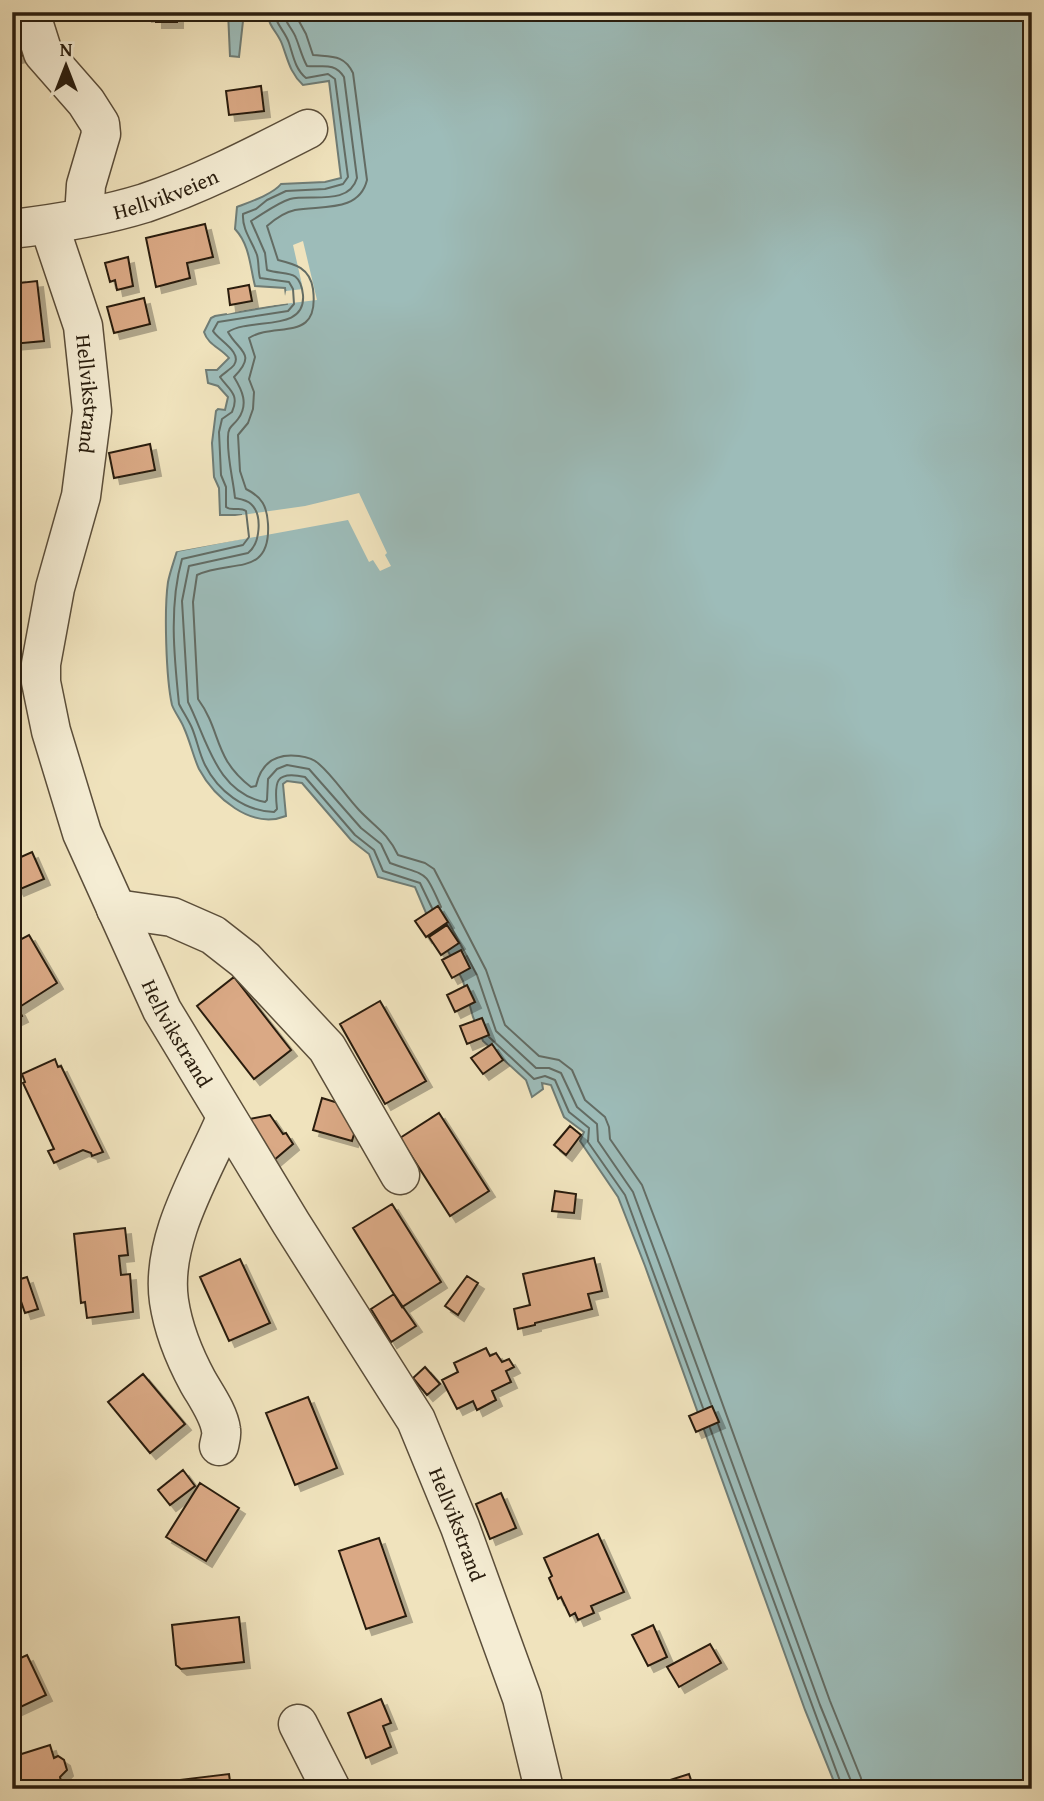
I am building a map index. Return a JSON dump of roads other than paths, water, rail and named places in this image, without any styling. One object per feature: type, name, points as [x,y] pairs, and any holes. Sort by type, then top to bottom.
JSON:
[{"type":"street","points":[[30,12],[43,53],[86,102],[100,124],[101,134],[86,185],[48,224]]},
{"type":"street","name":"Hellvikveien","points":[[48,224],[144,203],[231,168],[308,130]]},
{"type":"street","name":"Hellvikstrand","points":[[48,224],[83,326],[92,411],[81,496],[55,588],[27,664],[41,682],[51,731],[78,821],[162,1010],[226,1118],[416,1420],[460,1527],[522,1698],[544,1789]]},
{"type":"street","points":[[116,909],[172,917],[213,935],[245,960],[327,1048],[400,1175]]},
{"type":"street","points":[[219,1446],[219,1420],[195,1376],[177,1332],[169,1301],[169,1269],[182,1218],[226,1118]]},
{"type":"street","points":[[298,1724],[331,1789]]},
{"type":"water","points":[[228,12],[244,12],[239,57],[230,56]]},
{"type":"water","points":[[267,12],[1032,12],[1032,1789],[837,1789],[805,1710],[645,1266],[618,1197],[580,1141],[584,1132],[564,1117],[551,1085],[542,1083],[543,1089],[532,1097],[526,1080],[483,1041],[463,981],[429,920],[415,887],[378,877],[369,854],[351,840],[302,783],[287,781],[283,784],[286,816],[260,819],[247,815],[224,800],[199,769],[183,725],[172,705],[170,693],[166,626],[168,582],[177,551],[242,538],[241,515],[220,515],[212,443],[216,411],[225,410],[228,397],[218,386],[208,383],[206,370],[217,370],[229,358],[208,340],[204,332],[211,318],[215,316],[287,304],[285,288],[255,286],[247,249],[235,229],[237,207],[267,194],[281,184],[325,182],[341,178],[329,81],[303,85],[290,66]]}]
